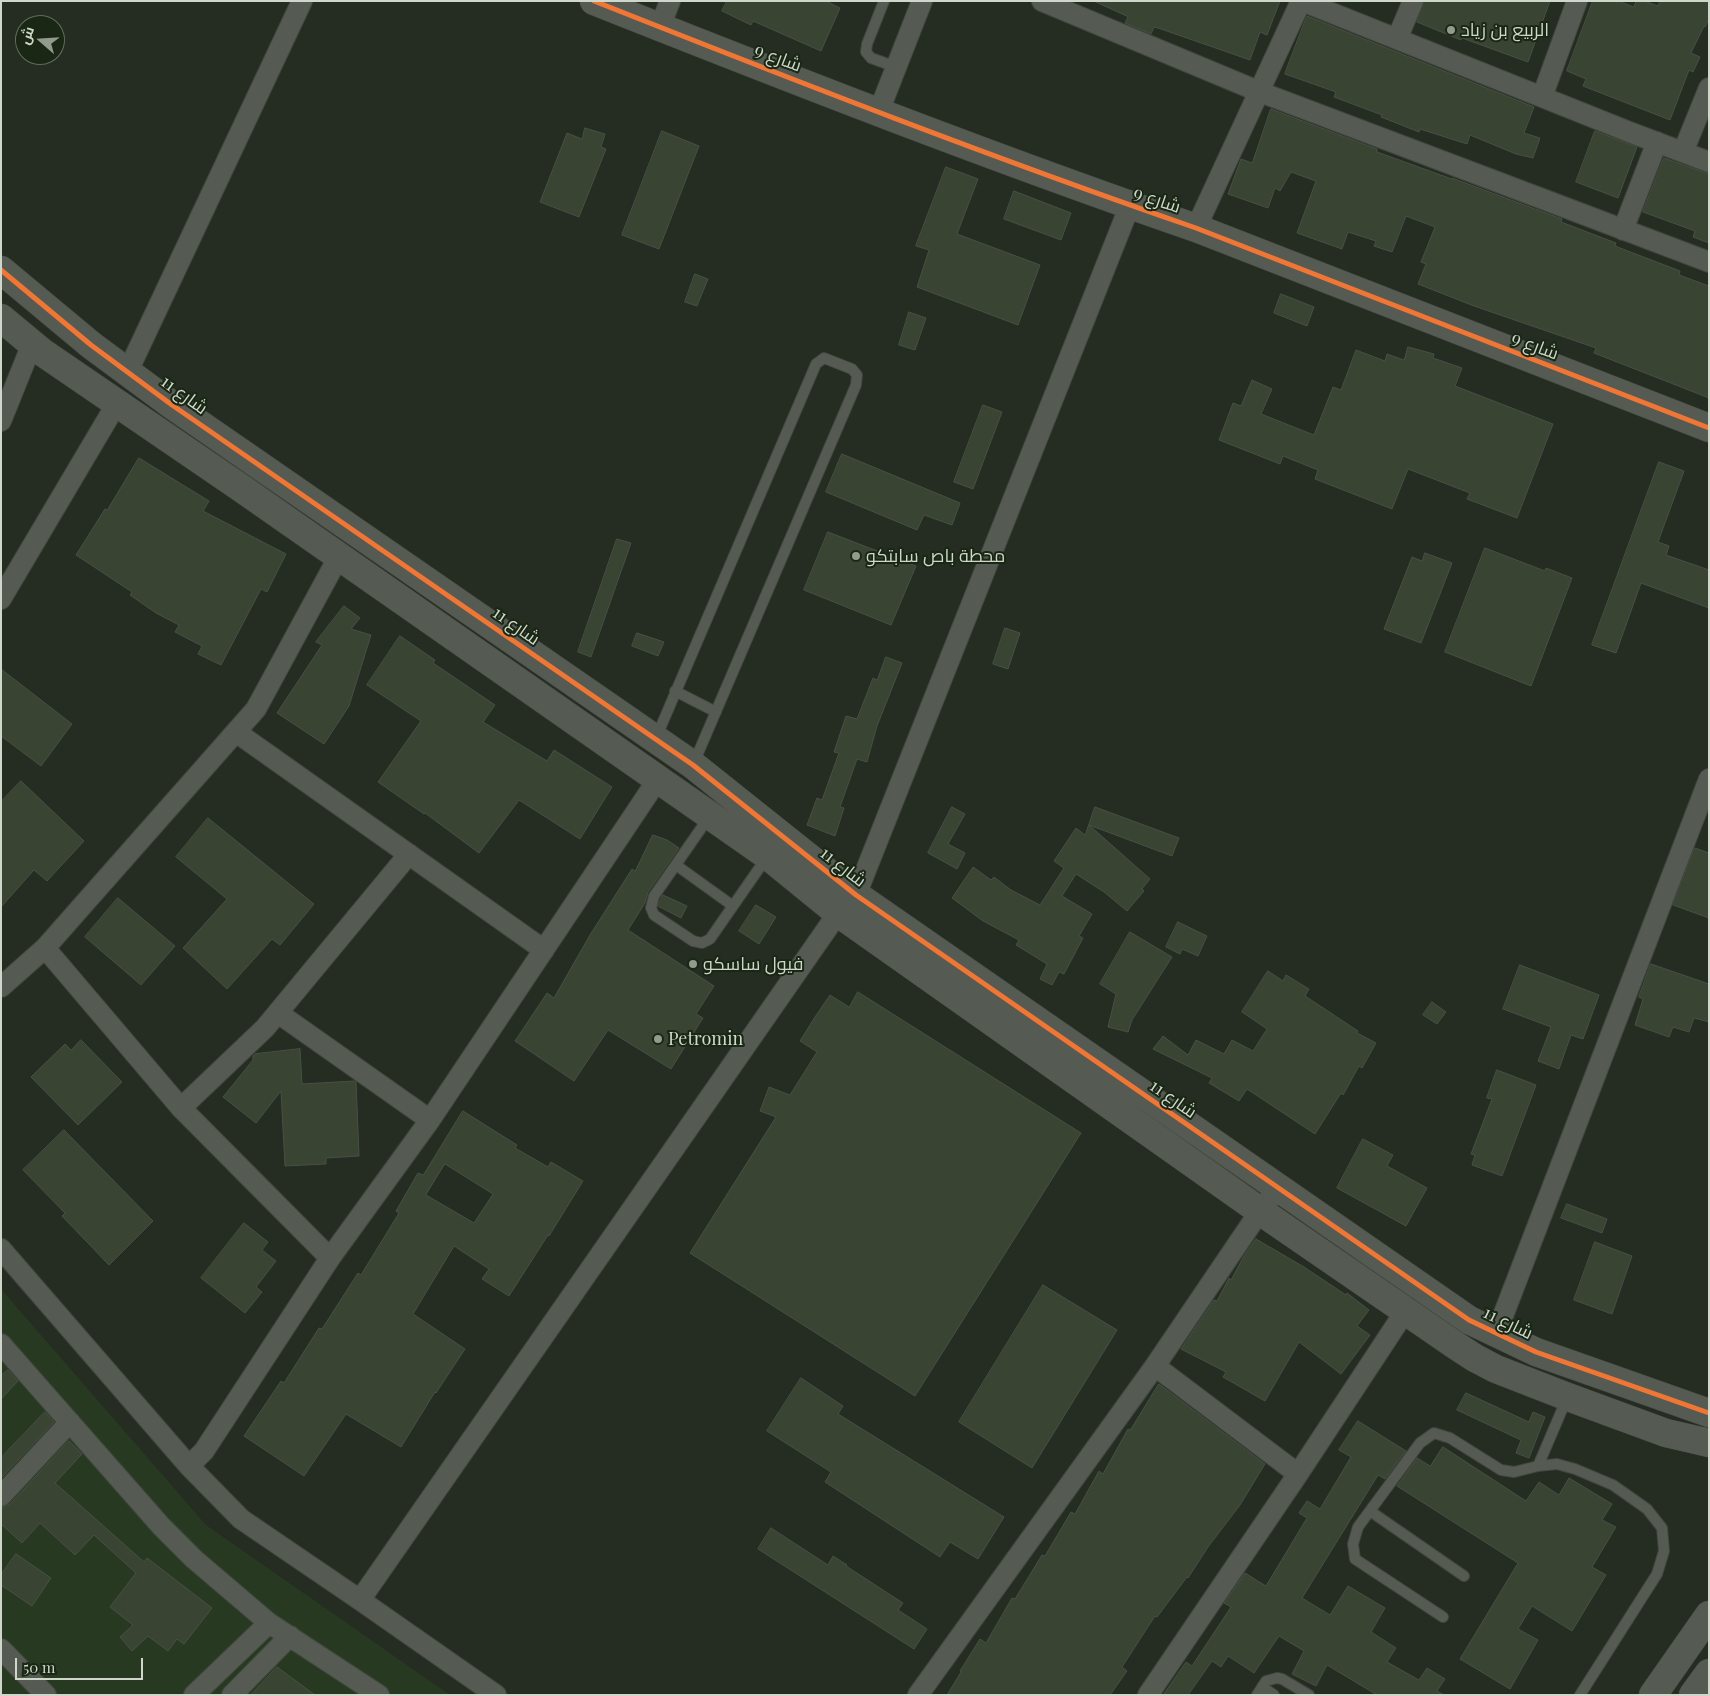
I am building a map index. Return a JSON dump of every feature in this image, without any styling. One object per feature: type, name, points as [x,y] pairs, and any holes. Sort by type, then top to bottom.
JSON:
[{"type":"street","points":[[128,371],[302,1]]},
{"type":"street","name":"شارع 9","points":[[594,1],[879,112],[1196,228],[1709,428]]},
{"type":"street","points":[[660,27],[670,1]]},
{"type":"street","points":[[879,112],[922,1]]},
{"type":"street","points":[[1042,1],[1260,92],[1709,262]]},
{"type":"street","points":[[1196,228],[1301,1],[1709,162]]},
{"type":"street","points":[[1397,39],[1413,1]]},
{"type":"street","points":[[1542,97],[1577,1]]},
{"type":"street","points":[[1683,152],[1709,88]]},
{"type":"street","points":[[1623,230],[1657,142]]},
{"type":"street","points":[[360,1600],[847,904],[1130,205]]},
{"type":"street","name":"شارع 11","points":[[1,270],[91,345],[172,405],[693,765],[847,904],[1260,1211],[1475,1358],[1568,1397],[1666,1433],[1709,1443]]},
{"type":"street","name":"شارع 11","points":[[1,318],[32,344],[768,856],[847,904],[1278,1188],[1469,1320],[1536,1352],[1709,1413]]},
{"type":"street","points":[[1,421],[32,344]]},
{"type":"street","points":[[1,599],[117,403]]},
{"type":"street","points":[[1,987],[45,948],[256,709],[339,556]]},
{"type":"street","points":[[236,732],[544,950]]},
{"type":"street","points":[[189,1466],[204,1452],[330,1258],[430,1120],[658,779]]},
{"type":"street","points":[[1496,1334],[1709,779]]},
{"type":"street","points":[[181,1108],[265,1028],[408,854]]},
{"type":"street","points":[[45,948],[181,1108],[330,1258]]},
{"type":"street","points":[[278,1013],[430,1120]]},
{"type":"street","points":[[918,1695],[1155,1366],[1260,1211],[1278,1188]]},
{"type":"street","points":[[1,1249],[189,1466],[241,1519],[496,1695]]},
{"type":"street","points":[[1148,1695],[1298,1474],[1406,1310]]},
{"type":"street","points":[[1,1344],[174,1539],[194,1559],[269,1623],[379,1695]]},
{"type":"street","points":[[1155,1366],[1298,1474]]},
{"type":"street","points":[[1,1496],[70,1422]]},
{"type":"street","points":[[1666,1433],[1709,1450]]},
{"type":"street","points":[[1652,1695],[1709,1615]]},
{"type":"street","points":[[194,1695],[269,1623]]},
{"type":"street","points":[[232,1695],[290,1636]]},
{"type":"street","points":[[1,1649],[46,1695]]},
{"type":"street","points":[[1693,1695],[1709,1673]]},
{"type":"lane","points":[[884,1],[867,44],[866,52],[871,58],[896,68]]},
{"type":"lane","points":[[655,738],[816,364],[824,358],[852,369],[857,376],[856,385],[693,765]]},
{"type":"lane","points":[[675,691],[716,712]]},
{"type":"lane","points":[[710,815],[654,896],[650,908],[654,916],[693,942],[702,943],[710,939],[768,856]]},
{"type":"lane","points":[[676,865],[733,906]]},
{"type":"lane","points":[[1538,1466],[1568,1397]]},
{"type":"lane","points":[[1443,1617],[1355,1559],[1353,1544],[1358,1527],[1420,1444],[1434,1433],[1450,1438],[1501,1470],[1514,1472],[1538,1466],[1557,1464],[1575,1469],[1613,1486],[1648,1509],[1662,1528],[1664,1551],[1657,1574],[1580,1695]]},
{"type":"lane","points":[[1370,1511],[1464,1576]]},
{"type":"lane","points":[[1274,1695],[1259,1691],[1266,1681],[1277,1678],[1309,1695]]},
{"type":"shaded area","points":[[1,1289],[206,1525],[450,1695],[1,1695]]},
{"type":"building","points":[[727,1],[826,1],[840,8],[821,51],[753,21],[751,25],[722,11]]},
{"type":"building","points":[[1094,1],[1280,1],[1267,35],[1260,32],[1250,60],[1154,27],[1151,34],[1125,23],[1128,17]]},
{"type":"building","points":[[1425,1],[1550,1],[1528,62],[1462,38],[1461,40],[1417,22]]},
{"type":"building","points":[[1593,1],[1618,1],[1634,7],[1636,1],[1644,1],[1658,6],[1660,1],[1709,1],[1709,19],[1691,53],[1700,57],[1693,72],[1689,70],[1670,120],[1583,86],[1586,79],[1567,71]]},
{"type":"building","points":[[1307,16],[1534,107],[1524,133],[1540,138],[1533,158],[1516,154],[1470,135],[1467,144],[1420,129],[1419,132],[1381,117],[1382,115],[1334,97],[1336,92],[1285,74]]},
{"type":"building","points":[[1271,109],[1377,149],[1377,152],[1562,219],[1561,222],[1616,243],[1615,246],[1680,271],[1679,275],[1709,286],[1709,398],[1594,353],[1596,348],[1474,306],[1418,284],[1426,264],[1421,262],[1435,227],[1406,216],[1392,252],[1374,246],[1376,241],[1348,232],[1342,249],[1297,233],[1316,181],[1291,172],[1280,191],[1275,188],[1268,208],[1228,194],[1241,159],[1252,163]]},
{"type":"building","points":[[585,128],[605,134],[601,147],[606,149],[579,217],[540,202],[567,133],[582,139]]},
{"type":"building","points":[[662,131],[699,146],[659,249],[622,235]]},
{"type":"building","points":[[1595,131],[1637,147],[1618,198],[1576,182]]},
{"type":"building","points":[[1664,158],[1709,174],[1709,243],[1693,237],[1695,231],[1643,212]]},
{"type":"building","points":[[946,167],[978,179],[957,234],[1040,265],[1018,325],[917,287],[929,250],[916,246]]},
{"type":"building","points":[[1014,191],[1071,213],[1061,240],[1004,219]]},
{"type":"building","points":[[695,274],[708,279],[697,306],[685,302]]},
{"type":"building","points":[[1281,294],[1314,307],[1307,326],[1274,313]]},
{"type":"building","points":[[909,312],[926,318],[915,350],[899,345]]},
{"type":"building","points":[[1408,347],[1434,354],[1433,358],[1462,368],[1455,386],[1553,424],[1517,518],[1467,499],[1470,493],[1408,469],[1392,509],[1315,479],[1318,470],[1283,456],[1280,464],[1219,440],[1233,403],[1241,406],[1252,380],[1272,389],[1261,414],[1314,435],[1333,387],[1341,390],[1356,350],[1385,361],[1387,354],[1404,360]]},
{"type":"building","points":[[983,405],[1002,412],[973,489],[954,482]]},
{"type":"building","points":[[842,454],[960,503],[952,525],[924,515],[917,530],[826,492]]},
{"type":"building","points":[[139,458],[209,501],[203,511],[286,554],[267,592],[261,589],[221,665],[198,654],[202,646],[175,632],[179,625],[156,613],[130,595],[132,592],[76,555]]},
{"type":"building","points":[[1659,462],[1684,471],[1658,542],[1669,546],[1666,555],[1709,570],[1709,608],[1641,583],[1616,653],[1592,645]]},
{"type":"building","points":[[828,532],[916,566],[891,625],[804,590]]},
{"type":"building","points":[[617,539],[631,543],[591,657],[578,652]]},
{"type":"building","points":[[1485,548],[1545,571],[1546,568],[1572,578],[1531,686],[1445,652]]},
{"type":"building","points":[[1425,553],[1452,563],[1421,643],[1384,629],[1412,557],[1422,561]]},
{"type":"building","points":[[344,606],[360,618],[351,629],[371,635],[349,706],[324,744],[277,713],[322,645],[316,642]]},
{"type":"building","points":[[1005,628],[1020,633],[1008,669],[993,664]]},
{"type":"building","points":[[637,633],[664,642],[658,656],[632,646]]},
{"type":"building","points":[[400,636],[435,660],[433,663],[495,705],[483,722],[547,761],[554,750],[612,787],[580,839],[519,800],[479,853],[425,813],[378,782],[421,721],[367,685]]},
{"type":"building","points":[[886,657],[902,663],[877,726],[867,762],[857,759],[840,807],[844,808],[835,836],[807,825],[817,798],[822,800],[839,753],[834,752],[846,716],[857,719],[873,678],[877,680]]},
{"type":"building","points":[[1,669],[72,724],[41,766],[1,736]]},
{"type":"building","points":[[21,781],[84,841],[47,881],[34,870],[1,907],[1,802]]},
{"type":"building","points":[[952,807],[965,814],[948,844],[965,853],[957,869],[928,853]]},
{"type":"building","points":[[1095,807],[1179,838],[1172,856],[1089,825],[1150,879],[1142,889],[1144,891],[1127,911],[1104,892],[1076,874],[1062,896],[1092,914],[1079,936],[1083,938],[1064,974],[1059,972],[1052,985],[1040,979],[1047,964],[1016,945],[1019,940],[983,921],[952,898],[973,867],[991,880],[994,877],[1011,890],[1040,905],[1064,868],[1054,861],[1076,828],[1085,835]]},
{"type":"building","points":[[208,818],[314,904],[280,945],[272,939],[227,989],[183,948],[227,899],[176,857]]},
{"type":"building","points":[[653,835],[667,840],[679,848],[648,892],[645,903],[628,930],[714,986],[696,1014],[703,1018],[671,1069],[608,1030],[574,1081],[515,1041],[547,993],[554,998],[590,935],[632,869],[635,871]]},
{"type":"building","points":[[1695,848],[1709,853],[1709,918],[1673,905]]},
{"type":"building","points":[[663,895],[687,906],[681,918],[658,906]]},
{"type":"building","points":[[118,898],[175,946],[141,985],[85,937]]},
{"type":"building","points":[[756,905],[776,917],[759,944],[739,931]]},
{"type":"building","points":[[1178,922],[1207,936],[1198,956],[1182,949],[1180,954],[1166,947]]},
{"type":"building","points":[[1130,932],[1172,957],[1132,1020],[1128,1032],[1108,1027],[1116,994],[1100,984]]},
{"type":"building","points":[[1651,964],[1709,984],[1709,1022],[1694,1018],[1689,1032],[1673,1027],[1669,1037],[1635,1025],[1643,999],[1639,997]]},
{"type":"building","points":[[1520,965],[1599,995],[1583,1039],[1571,1035],[1559,1069],[1538,1061],[1551,1027],[1503,1009]]},
{"type":"building","points":[[1268,971],[1283,981],[1286,975],[1309,989],[1305,996],[1358,1031],[1357,1033],[1376,1043],[1362,1068],[1359,1066],[1343,1095],[1341,1093],[1315,1134],[1247,1089],[1239,1101],[1209,1083],[1212,1078],[1153,1049],[1163,1036],[1188,1055],[1196,1040],[1224,1054],[1232,1040],[1253,1051],[1267,1029],[1242,1012]]},
{"type":"building","points":[[858,992],[1081,1133],[915,1396],[690,1253],[776,1117],[760,1111],[769,1087],[790,1095],[817,1052],[800,1041],[815,1017],[830,995],[849,1007]]},
{"type":"building","points":[[1432,1002],[1446,1012],[1437,1024],[1423,1015]]},
{"type":"building","points":[[81,1040],[122,1082],[78,1125],[31,1077],[65,1044],[71,1050]]},
{"type":"building","points":[[300,1049],[302,1084],[356,1082],[359,1156],[326,1158],[326,1164],[285,1166],[281,1091],[256,1123],[223,1097],[253,1060],[255,1054]]},
{"type":"building","points":[[1497,1070],[1536,1085],[1502,1176],[1472,1165],[1475,1155],[1471,1154],[1492,1099],[1487,1098]]},
{"type":"building","points":[[463,1111],[517,1145],[515,1148],[548,1167],[551,1162],[583,1181],[509,1296],[482,1279],[489,1269],[454,1246],[413,1314],[465,1349],[435,1392],[401,1447],[346,1414],[304,1476],[244,1436],[281,1381],[284,1383],[319,1328],[322,1329],[358,1273],[361,1275],[399,1213],[396,1211],[418,1173],[423,1175]],"holes":[[[445,1164],[493,1194],[474,1223],[426,1195]]]},
{"type":"building","points":[[64,1130],[153,1221],[109,1265],[62,1216],[65,1213],[23,1170]]},
{"type":"building","points":[[1363,1139],[1393,1155],[1387,1166],[1427,1188],[1406,1226],[1337,1188]]},
{"type":"building","points":[[1567,1204],[1607,1219],[1602,1233],[1561,1218]]},
{"type":"building","points":[[244,1223],[268,1242],[262,1250],[276,1261],[256,1287],[262,1292],[245,1313],[201,1278]]},
{"type":"building","points":[[1256,1239],[1304,1267],[1346,1295],[1347,1293],[1369,1310],[1357,1326],[1370,1335],[1341,1374],[1299,1342],[1265,1401],[1223,1377],[1226,1372],[1181,1349],[1214,1300],[1217,1301],[1229,1278],[1231,1280]]},
{"type":"building","points":[[1595,1242],[1632,1256],[1612,1314],[1574,1300]]},
{"type":"building","points":[[1043,1285],[1117,1330],[1032,1468],[959,1422]]},
{"type":"building","points":[[8,1370],[18,1381],[1,1399],[1,1376]]},
{"type":"building","points":[[801,1378],[843,1406],[838,1414],[1004,1517],[978,1559],[950,1542],[940,1557],[825,1482],[831,1472],[767,1431]]},
{"type":"building","points":[[1159,1384],[1265,1464],[1240,1505],[1208,1547],[1188,1578],[1157,1617],[1155,1616],[1122,1667],[1127,1671],[1110,1695],[947,1695],[980,1639],[986,1643],[1012,1598],[1015,1599],[1042,1555],[1045,1556],[1071,1512],[1075,1514],[1099,1471],[1103,1474],[1128,1429],[1130,1430]]},
{"type":"building","points":[[1466,1393],[1529,1422],[1533,1412],[1545,1417],[1529,1458],[1516,1453],[1521,1440],[1457,1410]]},
{"type":"building","points":[[45,1412],[54,1422],[1,1478],[1,1458]]},
{"type":"building","points":[[1358,1421],[1406,1451],[1385,1479],[1378,1475],[1302,1598],[1330,1615],[1348,1586],[1385,1608],[1371,1632],[1396,1648],[1387,1662],[1419,1680],[1427,1668],[1445,1679],[1437,1691],[1444,1695],[1377,1695],[1327,1665],[1316,1686],[1292,1674],[1304,1651],[1279,1636],[1254,1673],[1228,1656],[1221,1667],[1212,1661],[1188,1695],[1163,1695],[1186,1662],[1192,1666],[1231,1607],[1224,1603],[1245,1573],[1266,1586],[1307,1518],[1299,1513],[1307,1501],[1320,1509],[1351,1457],[1339,1450]]},
{"type":"building","points":[[69,1441],[82,1454],[55,1483],[144,1562],[147,1558],[212,1608],[184,1644],[177,1639],[168,1651],[148,1636],[132,1651],[120,1637],[133,1625],[110,1607],[136,1573],[94,1535],[75,1555],[40,1523],[22,1543],[1,1524],[1,1508],[10,1504]]},
{"type":"building","points":[[1443,1447],[1526,1501],[1539,1482],[1559,1495],[1569,1478],[1612,1504],[1602,1520],[1616,1527],[1592,1567],[1606,1575],[1572,1631],[1532,1606],[1518,1629],[1538,1640],[1510,1689],[1460,1659],[1518,1563],[1397,1486],[1417,1458],[1430,1466]]},
{"type":"building","points":[[771,1528],[828,1565],[833,1556],[903,1603],[898,1610],[927,1629],[914,1649],[758,1549]]},
{"type":"building","points":[[16,1554],[51,1578],[32,1606],[1,1585],[1,1575]]},
{"type":"building","points":[[277,1667],[315,1695],[251,1695]]},
{"type":"cycle path","points":[[594,1],[894,118],[1196,228],[1709,428]]},
{"type":"cycle path","points":[[1,270],[91,345],[172,405],[693,765],[856,895],[1469,1320],[1536,1352],[1709,1413]]},
{"type":"place","name":"الربيع بن زياد","points":[[1451,30]]},
{"type":"place","name":"محطة باص سابتكو","points":[[856,556]]},
{"type":"place","name":"فيول ساسكو","points":[[693,964]]},
{"type":"place","name":"Petromin","points":[[658,1039]]}]
